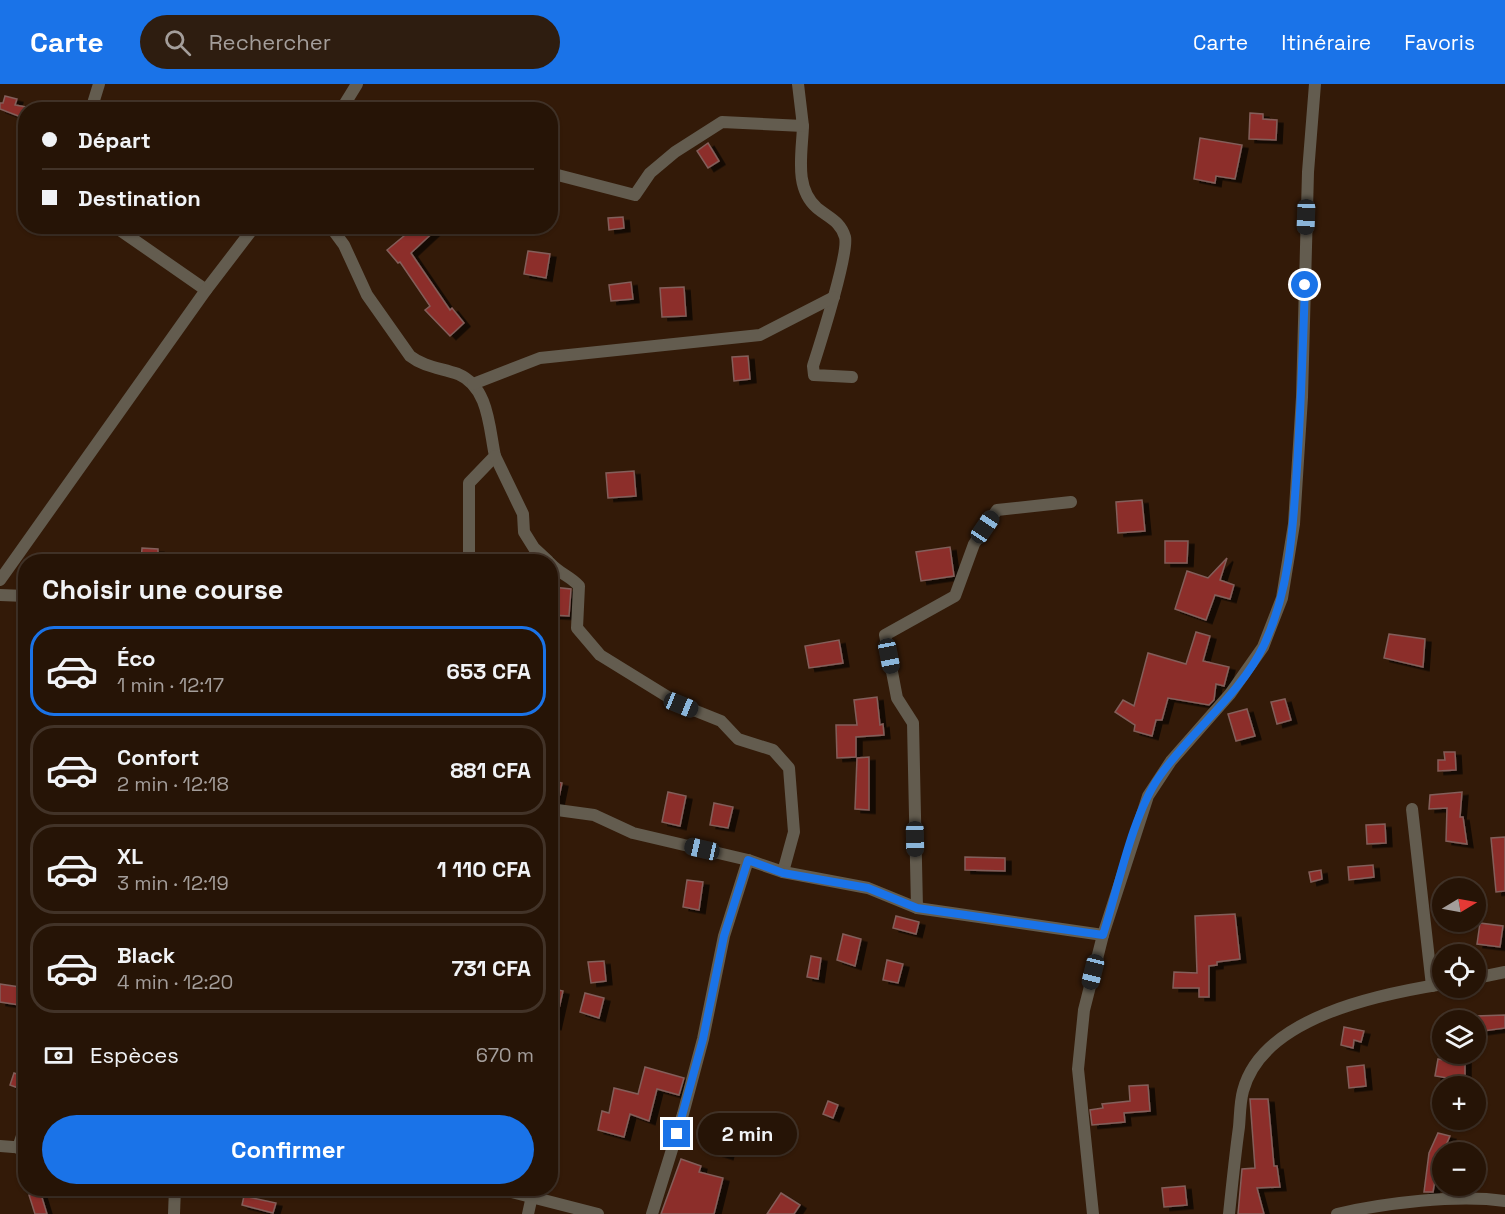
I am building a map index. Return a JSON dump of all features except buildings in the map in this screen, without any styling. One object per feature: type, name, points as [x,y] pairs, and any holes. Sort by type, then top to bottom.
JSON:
[{"type":"street","points":[[93,102],[99,84]]},
{"type":"street","points":[[346,102],[357,84]]},
{"type":"street","points":[[798,84],[803,126],[800,182],[815,207],[840,224],[846,240],[834,297],[813,366],[814,375],[852,377]]},
{"type":"street","points":[[1093,1214],[1077,1069],[1084,1010],[1103,935],[1148,796],[1172,761],[1230,694],[1263,646],[1282,598],[1296,490],[1302,397],[1308,172],[1315,84]]},
{"type":"street","points":[[558,175],[635,195],[650,173],[675,152],[722,122],[803,126]]},
{"type":"street","points":[[126,234],[206,290]]},
{"type":"street","points":[[18,554],[206,290],[249,234]]},
{"type":"street","points":[[336,234],[344,245],[367,295],[410,356],[417,362],[459,375],[473,384],[486,413],[495,456],[523,514],[524,532],[540,554]]},
{"type":"street","points":[[473,384],[540,358],[760,335],[834,297]]},
{"type":"street","points":[[468,554],[469,483],[495,456]]},
{"type":"street","points":[[917,908],[913,723],[897,698],[885,635],[954,596],[974,544],[997,510],[1071,502]]},
{"type":"street","points":[[0,580],[18,555]]},
{"type":"street","points":[[558,572],[572,578],[579,586],[577,628],[600,655],[681,705],[721,721],[738,739],[773,750],[789,768],[794,832],[783,873]]},
{"type":"street","points":[[0,595],[18,596]]},
{"type":"street","points":[[1412,809],[1432,944]]},
{"type":"street","points":[[558,810],[594,815],[633,833],[748,860],[783,873],[868,888],[917,908],[1103,935]]},
{"type":"street","points":[[652,1214],[683,1114],[703,1039],[724,936],[748,860]]},
{"type":"street","points":[[1486,976],[1505,972]]},
{"type":"street","points":[[1229,1214],[1243,1091],[1252,1068],[1266,1053],[1302,1024],[1353,1003],[1432,986]]},
{"type":"street","points":[[0,1146],[18,1148]]},
{"type":"street","points":[[174,1214],[175,1196]]},
{"type":"street","points":[[528,1214],[531,1196],[598,1214]]},
{"type":"street","points":[[1337,1214],[1363,1208],[1446,1200],[1505,1201]]},
{"type":"route","points":[[677,1134],[703,1039],[724,936],[748,860],[783,873],[868,888],[917,908],[1103,935],[1148,796],[1159,777],[1230,694],[1263,646],[1282,598],[1294,524],[1302,397],[1305,285]]}]
